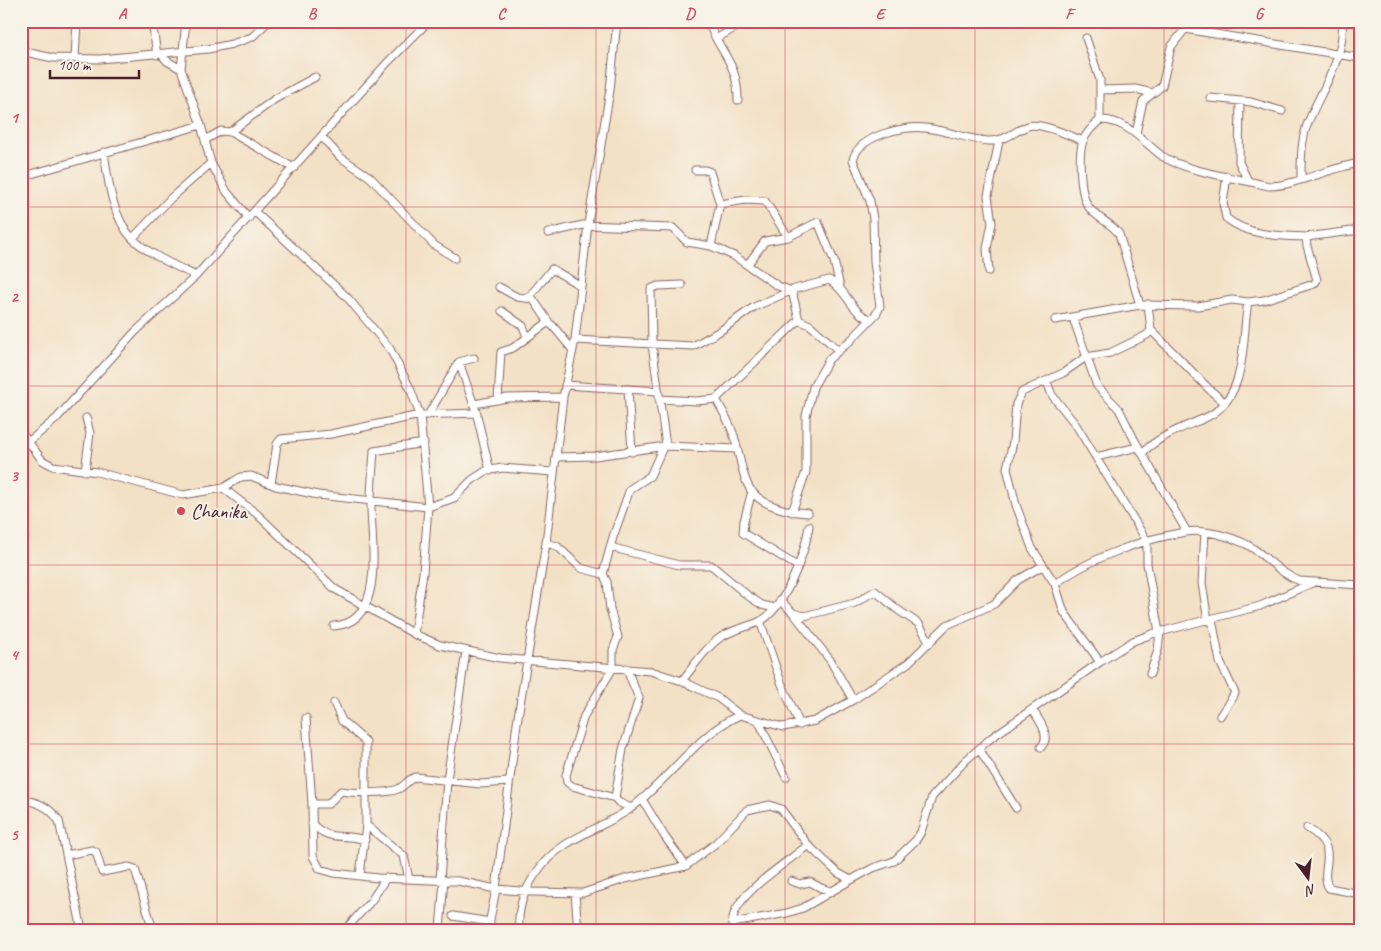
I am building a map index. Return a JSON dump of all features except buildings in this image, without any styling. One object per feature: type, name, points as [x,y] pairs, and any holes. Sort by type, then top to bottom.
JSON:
[{"type":"street","points":[[75,58],[77,21]]},
{"type":"street","points":[[152,21],[159,54],[168,62],[181,69]]},
{"type":"street","points":[[186,21],[181,69],[201,125],[211,163],[227,192],[249,218]]},
{"type":"street","points":[[21,51],[53,58],[100,59],[208,49],[252,37],[270,21]]},
{"type":"street","points":[[21,448],[56,419],[135,332],[196,276],[256,212],[387,63],[429,21]]},
{"type":"street","points":[[454,916],[489,926],[496,889],[508,782],[546,543],[563,397],[575,340],[588,224],[610,90],[617,21]]},
{"type":"street","points":[[708,21],[716,39],[736,72],[738,100]]},
{"type":"street","points":[[716,39],[746,21]]},
{"type":"street","points":[[1178,21],[1185,29],[1360,58]]},
{"type":"street","points":[[1300,178],[1301,157],[1306,130],[1338,55],[1342,21]]},
{"type":"street","points":[[1136,134],[1142,103],[1162,86],[1171,47],[1185,29]]},
{"type":"street","points":[[1086,38],[1097,67],[1100,90],[1100,120],[1083,141],[1081,171],[1085,200],[1093,213],[1115,228],[1119,234],[1151,330],[1225,403]]},
{"type":"street","points":[[230,132],[276,99],[315,77]]},
{"type":"street","points":[[1100,90],[1135,89],[1152,93]]},
{"type":"street","points":[[1210,98],[1240,101],[1282,111]]},
{"type":"street","points":[[1240,101],[1239,162],[1248,181]]},
{"type":"street","points":[[1100,120],[1121,125],[1136,134],[1161,155],[1178,165],[1269,186],[1281,185],[1300,178],[1360,163]]},
{"type":"street","points":[[21,178],[201,125]]},
{"type":"street","points":[[792,512],[806,472],[808,404],[823,367],[871,319],[877,312],[881,300],[874,262],[872,210],[866,187],[853,160],[856,150],[862,144],[877,136],[917,128],[999,141],[1031,125],[1063,133],[1083,141]]},
{"type":"street","points":[[205,140],[221,132],[230,132],[294,168]]},
{"type":"street","points":[[322,137],[340,156],[370,178],[434,245],[455,258]]},
{"type":"street","points":[[988,271],[987,249],[992,223],[989,190],[999,141]]},
{"type":"street","points":[[104,152],[114,204],[133,238],[148,250],[196,276]]},
{"type":"street","points":[[133,238],[171,198],[211,163]]},
{"type":"street","points":[[695,170],[710,172],[720,204],[711,246]]},
{"type":"street","points":[[1227,176],[1223,202],[1226,218],[1232,222],[1265,234],[1306,237],[1360,230]]},
{"type":"street","points":[[720,204],[746,200],[765,201],[788,237]]},
{"type":"street","points":[[256,212],[280,237],[317,267],[364,317],[390,349],[410,388],[420,415],[424,443],[428,507],[423,574],[414,634]]},
{"type":"street","points":[[748,264],[763,243],[788,237],[813,223],[819,223],[834,261],[840,287]]},
{"type":"street","points":[[548,233],[588,224],[671,227],[687,242],[711,246],[748,264],[778,286],[792,291]]},
{"type":"street","points":[[1055,320],[1144,305],[1188,307],[1232,300],[1248,302],[1264,300],[1314,284],[1317,276],[1306,237]]},
{"type":"street","points":[[528,298],[552,269],[581,286]]},
{"type":"street","points":[[575,340],[692,346],[720,331],[754,308],[792,291],[829,280],[840,287],[861,315],[871,319]]},
{"type":"street","points":[[631,808],[618,802],[615,798],[572,786],[567,782],[566,776],[584,716],[612,668],[613,650],[618,637],[607,582],[603,574],[610,547],[630,489],[650,476],[665,446],[652,344],[651,289],[658,286],[682,285]]},
{"type":"street","points":[[499,287],[517,297],[528,298],[536,302],[550,324],[572,349]]},
{"type":"street","points":[[792,291],[800,320],[810,325],[838,350]]},
{"type":"street","points":[[1096,457],[1140,450],[1164,435],[1212,414],[1230,398],[1240,374],[1248,302]]},
{"type":"street","points":[[502,311],[523,326],[527,337]]},
{"type":"street","points":[[1073,318],[1097,386],[1116,404],[1187,532]]},
{"type":"street","points":[[565,385],[628,389],[697,401],[716,399],[800,320]]},
{"type":"street","points":[[498,400],[500,353],[527,337],[542,325],[550,324]]},
{"type":"street","points":[[1100,662],[1071,624],[1061,606],[1055,584],[1042,566],[1024,529],[1007,468],[1019,396],[1025,390],[1047,382],[1086,357],[1110,353],[1143,338],[1151,330]]},
{"type":"street","points":[[428,415],[460,362],[474,358]]},
{"type":"street","points":[[460,362],[477,414],[490,470]]},
{"type":"street","points":[[1047,382],[1052,395],[1076,425],[1148,541],[1148,564],[1159,632],[1156,659],[1150,674]]},
{"type":"street","points":[[628,389],[632,452]]},
{"type":"street","points":[[474,404],[533,397],[563,397]]},
{"type":"street","points":[[716,399],[733,433],[749,488],[772,505],[792,512],[808,513]]},
{"type":"street","points":[[271,484],[277,444],[281,439],[330,434],[420,415],[477,414]]},
{"type":"street","points":[[86,418],[90,432],[86,470]]},
{"type":"street","points":[[21,432],[42,460],[49,465],[114,476],[183,495],[223,488],[241,478],[251,476],[271,484],[318,495],[428,507],[454,498],[478,475],[490,470],[502,468],[553,472]]},
{"type":"street","points":[[334,626],[347,625],[354,621],[366,606],[372,582],[370,500],[374,451],[424,443]]},
{"type":"street","points":[[556,457],[632,452],[665,446],[737,448]]},
{"type":"street","points":[[223,488],[257,514],[335,589],[414,634],[440,645],[500,658],[651,671],[682,681],[718,698],[740,715],[759,722],[783,727],[814,721],[853,700],[908,663],[947,625],[994,604],[1018,580],[1042,566]]},
{"type":"street","points":[[752,491],[743,533],[797,566]]},
{"type":"street","points":[[682,681],[717,640],[726,633],[760,621],[775,608],[806,545],[809,526]]},
{"type":"street","points":[[1055,584],[1101,558],[1148,541],[1187,532],[1205,532],[1247,545],[1291,578],[1312,583],[1360,585]]},
{"type":"street","points":[[1205,532],[1202,583],[1220,662],[1235,693],[1220,716]]},
{"type":"street","points":[[546,543],[557,546],[581,568],[603,574]]},
{"type":"street","points":[[610,547],[680,565],[711,565],[747,595],[762,605],[775,608]]},
{"type":"street","points":[[808,845],[752,890],[734,914],[732,927],[803,908],[867,871],[894,862],[916,840],[921,832],[932,797],[979,749],[1005,727],[1134,641],[1159,632],[1260,606],[1312,583]]},
{"type":"street","points":[[793,613],[804,616],[849,605],[875,591],[919,624],[930,643]]},
{"type":"street","points":[[780,600],[793,613],[830,660],[853,700]]},
{"type":"street","points":[[760,621],[800,725]]},
{"type":"street","points":[[440,930],[447,780],[466,652]]},
{"type":"street","points":[[615,798],[623,749],[639,698],[626,668]]},
{"type":"street","points":[[334,703],[342,721],[366,742],[366,825],[360,875]]},
{"type":"street","points":[[1032,709],[1045,734],[1045,740],[1041,747]]},
{"type":"street","points":[[519,930],[519,905],[530,882],[552,854],[631,808],[709,734],[740,715]]},
{"type":"street","points":[[306,718],[312,804],[313,856],[320,869],[334,873],[386,878],[442,880],[525,892],[575,894],[592,892],[625,880],[686,866],[716,843],[740,815],[754,807],[764,805],[782,809],[808,845],[838,874],[851,880]]},
{"type":"street","points":[[759,722],[786,777]]},
{"type":"street","points":[[979,749],[1016,808]]},
{"type":"street","points":[[312,804],[328,804],[341,791],[397,790],[408,780],[415,777],[483,784],[508,782]]},
{"type":"street","points":[[642,799],[665,837],[686,866]]},
{"type":"street","points":[[21,800],[40,803],[54,813],[59,821],[82,930]]},
{"type":"street","points":[[312,824],[329,836],[352,836],[365,840]]},
{"type":"street","points":[[366,825],[404,856],[409,879]]},
{"type":"street","points":[[1307,828],[1315,833],[1327,848],[1326,879],[1329,888],[1360,894]]},
{"type":"street","points":[[66,855],[92,850],[96,852],[102,872],[129,867],[135,869],[153,930]]},
{"type":"street","points":[[345,930],[372,901],[386,878]]},
{"type":"street","points":[[791,882],[800,884],[810,882],[831,891]]},
{"type":"street","points":[[575,894],[578,930]]},
{"type":"place","name":"Chanika","points":[[181,511]]}]
